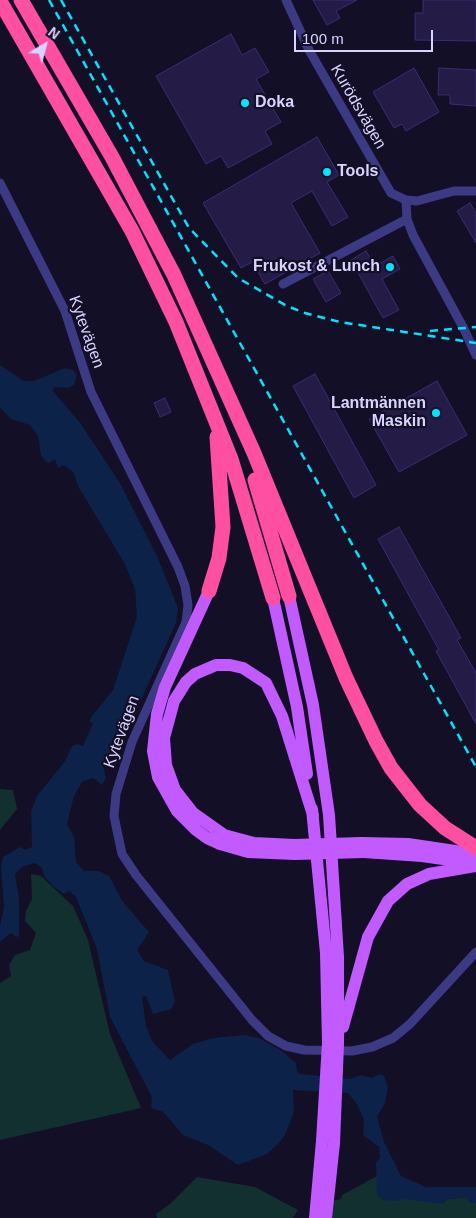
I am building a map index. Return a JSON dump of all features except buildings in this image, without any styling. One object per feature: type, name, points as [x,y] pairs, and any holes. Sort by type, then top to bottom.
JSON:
[{"type":"highway","points":[[0,0],[132,231],[176,322],[215,415],[254,531],[273,598]]},
{"type":"highway","points":[[21,0],[148,223],[254,453],[349,686],[376,741],[391,768],[420,805],[445,828],[476,848]]},
{"type":"highway","points":[[216,368],[270,526],[289,596]]},
{"type":"highway","points":[[209,591],[219,558],[223,527],[222,484],[215,415]]},
{"type":"main road","points":[[209,591],[165,687],[157,714],[153,751],[158,777],[177,811],[196,830],[220,844],[248,852],[363,848],[408,844],[476,854]]},
{"type":"main road","points":[[289,596],[313,705],[329,815],[338,957],[326,1218]]},
{"type":"main road","points":[[273,598],[297,707],[313,816],[333,1044]]},
{"type":"main road","points":[[294,849],[254,843],[224,835],[193,813],[175,790],[166,765],[164,738],[174,701],[182,686],[194,674],[216,664],[230,665],[243,668],[266,683],[282,716],[313,816]]},
{"type":"main road","points":[[363,848],[443,858],[476,865]]},
{"type":"main road","points":[[333,1044],[364,946],[373,924],[388,901],[407,884],[429,874],[476,865]]},
{"type":"main road","points":[[315,1218],[328,1142]]},
{"type":"street","name":"Kurödsvägen","points":[[286,0],[320,70],[390,193],[406,200]]},
{"type":"street","name":"Kytevägen","points":[[0,183],[65,311],[91,392],[178,568],[185,586],[188,605],[186,622],[132,742],[116,794],[114,816],[122,854],[136,875],[252,1020],[268,1036],[286,1046],[304,1050],[352,1051],[372,1047],[393,1038],[410,1024],[476,952]]},
{"type":"street","points":[[476,190],[454,191],[417,201],[406,200],[407,219],[413,235],[476,355]]},
{"type":"street","points":[[283,284],[407,219]]},
{"type":"green space","points":[[0,789],[13,790],[17,809],[0,830]]},
{"type":"green space","points":[[31,874],[41,876],[73,906],[88,940],[110,1034],[141,1108],[0,1140],[0,983],[11,976],[9,965],[15,955],[30,950],[36,933],[25,921],[26,911],[32,899]]},
{"type":"green space","points":[[377,1176],[377,1191],[447,1199],[466,1197],[476,1202],[476,1218],[329,1218],[332,1201],[341,1199],[342,1195]]},
{"type":"green space","points":[[197,1177],[255,1187],[298,1210],[293,1218],[157,1218],[156,1214],[170,1204]]},
{"type":"water","points":[[0,365],[24,381],[34,381],[65,368],[73,370],[77,375],[74,385],[68,388],[54,387],[53,391],[81,424],[120,483],[157,556],[178,608],[176,623],[121,744],[103,765],[106,778],[102,785],[93,778],[82,782],[74,796],[67,824],[74,837],[76,862],[84,871],[98,871],[109,876],[123,902],[149,932],[137,950],[144,961],[168,970],[175,1002],[171,1009],[153,1014],[146,996],[142,997],[146,1026],[152,1041],[170,1060],[193,1044],[213,1038],[244,1035],[259,1038],[282,1051],[296,1063],[297,1072],[301,1074],[350,1079],[361,1075],[372,1078],[380,1074],[384,1076],[388,1088],[385,1103],[377,1117],[384,1142],[401,1176],[426,1187],[476,1187],[476,1203],[470,1203],[466,1197],[447,1199],[443,1204],[405,1199],[399,1201],[384,1200],[379,1197],[377,1195],[376,1162],[380,1158],[379,1147],[363,1135],[364,1120],[357,1104],[348,1093],[293,1090],[294,1112],[285,1135],[267,1154],[238,1165],[208,1145],[183,1135],[163,1112],[151,1108],[152,1097],[110,1017],[97,949],[76,897],[69,891],[64,894],[54,887],[44,876],[42,868],[35,863],[22,867],[15,874],[19,899],[19,936],[16,937],[11,933],[0,942],[0,926],[4,907],[1,866],[3,857],[20,847],[25,850],[32,847],[31,811],[37,796],[65,761],[72,746],[77,744],[83,746],[93,723],[89,722],[92,716],[113,690],[137,617],[135,589],[125,564],[78,486],[74,473],[64,465],[58,468],[55,459],[49,463],[46,462],[41,455],[38,436],[30,425],[11,419],[0,407]]},
{"type":"railway","points":[[49,0],[476,767]]},
{"type":"railway","points":[[61,0],[189,228],[238,278],[287,306],[305,313],[340,322],[476,343]]},
{"type":"railway","points":[[430,331],[476,327]]},
{"type":"place","name":"Doka","points":[[245,103]]},
{"type":"place","name":"Tools","points":[[327,172]]},
{"type":"place","name":"Frukost & Lunch","points":[[390,267]]},
{"type":"place","name":"Lantmännen Maskin","points":[[436,413]]}]
